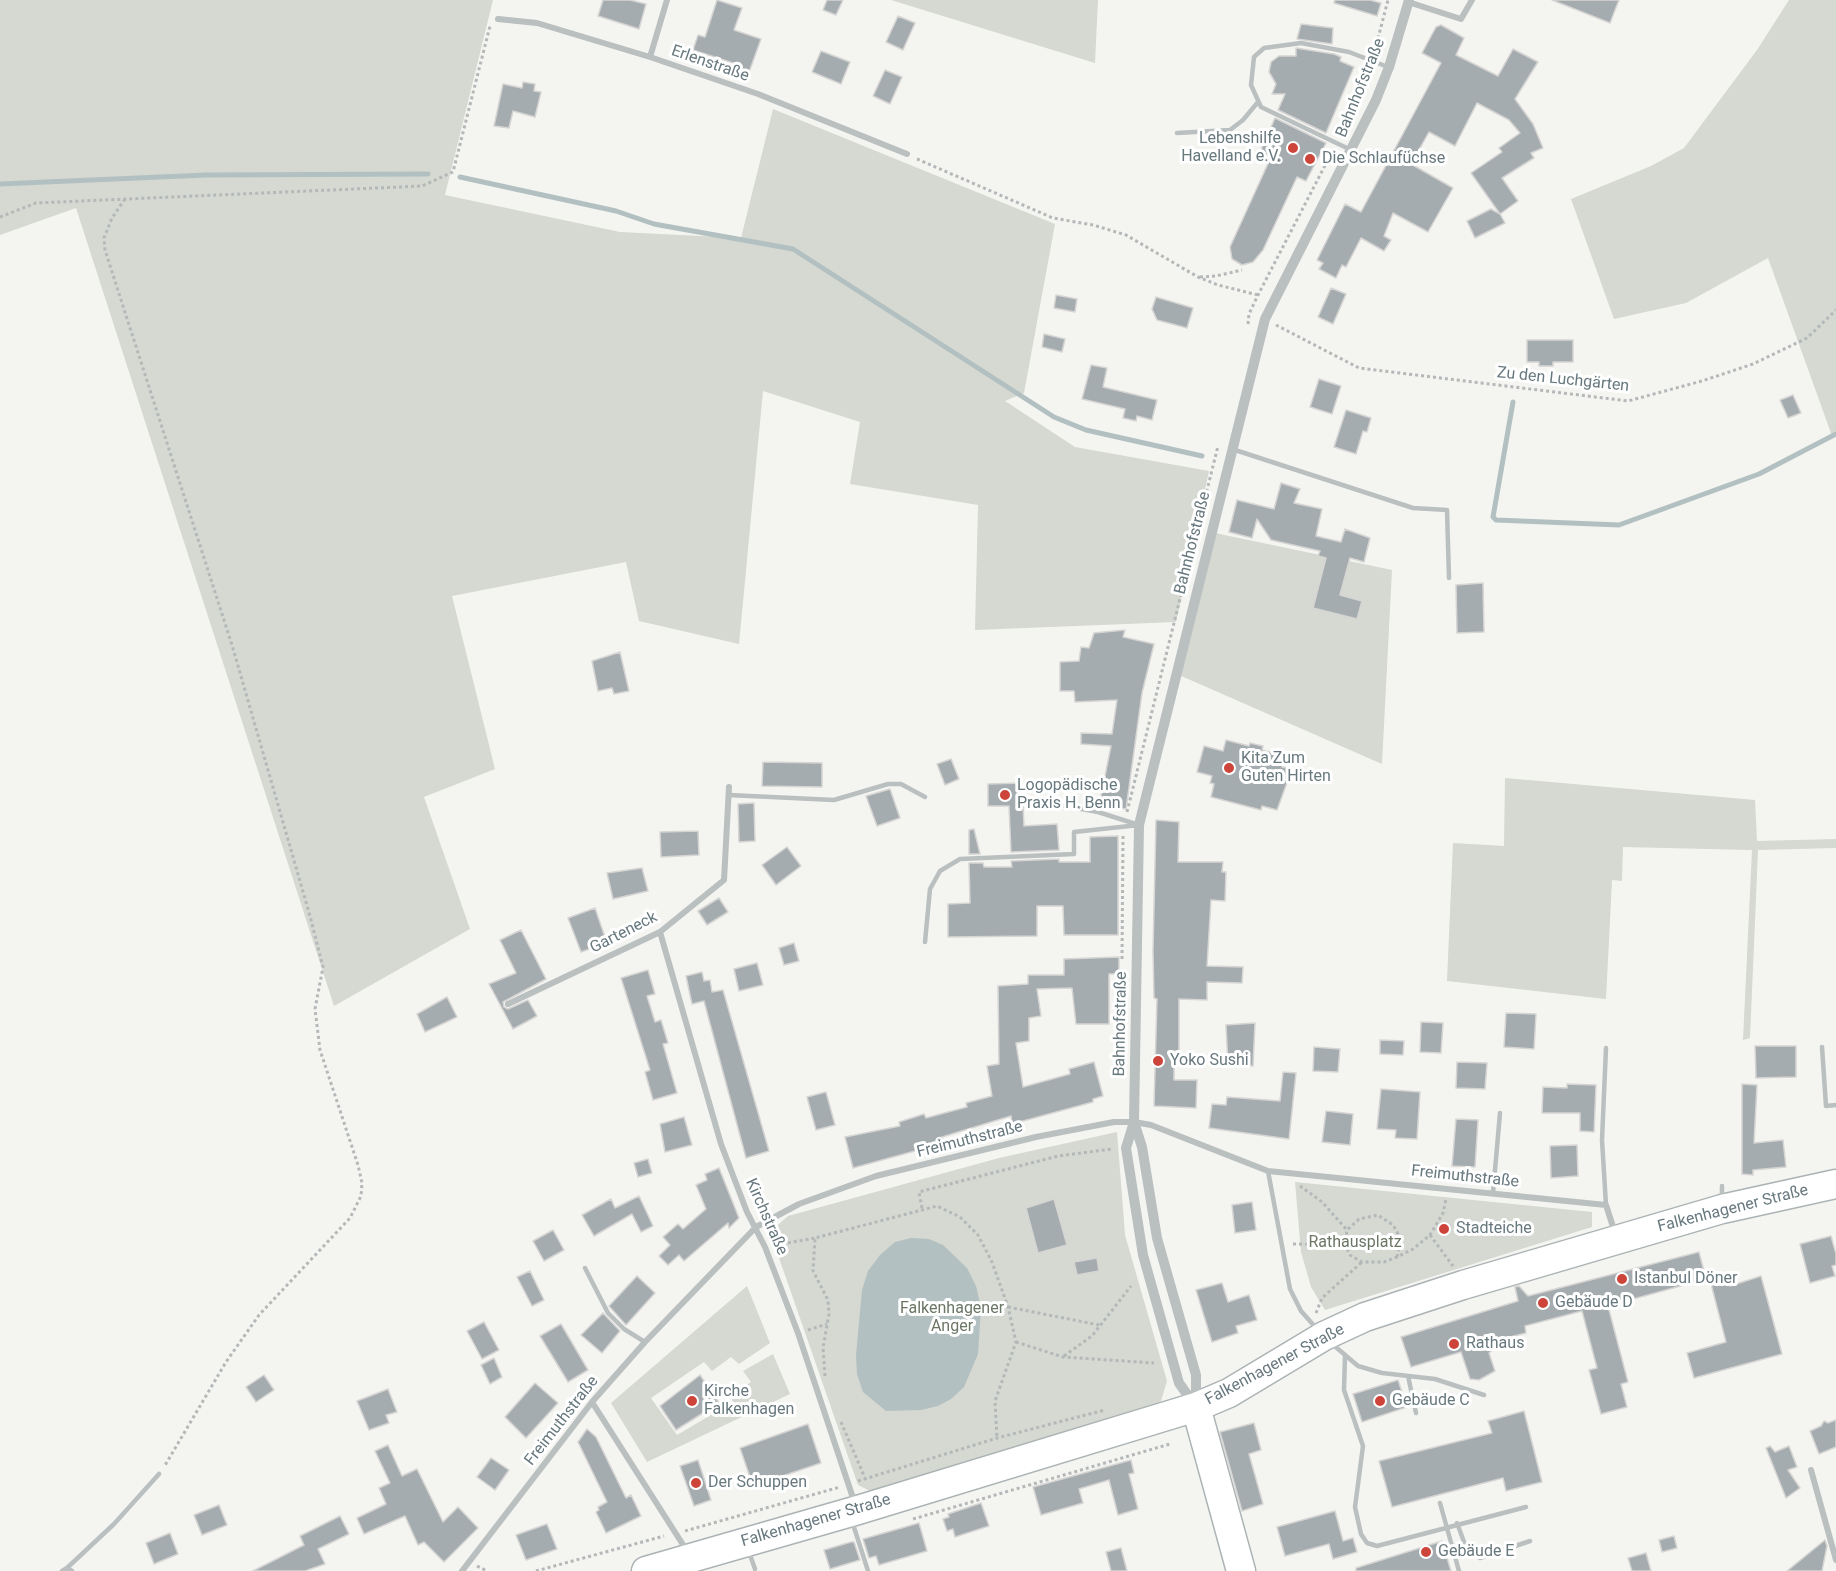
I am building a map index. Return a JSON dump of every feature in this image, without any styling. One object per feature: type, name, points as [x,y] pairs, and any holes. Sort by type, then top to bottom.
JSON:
[{"type":"main road","name":"Falkenhagener Straße","points":[[646,1571],[686,1563],[746,1541],[854,1511],[1196,1407],[1228,1393],[1318,1330],[1617,1239],[1722,1198],[1836,1184]]},
{"type":"main road","points":[[1196,1407],[1240,1571]]},
{"type":"street","points":[[650,57],[667,0]]},
{"type":"street","name":"Bahnhofstraße","points":[[1196,1407],[1179,1383],[1143,1255],[1126,1148],[1134,1122],[1139,825],[1265,319],[1352,150],[1389,67],[1408,1],[1461,19],[1472,0]]},
{"type":"street","name":"Erlenstraße","points":[[498,20],[537,23],[650,57],[758,94],[908,154]]},
{"type":"street","name":"Garteneck","points":[[508,1004],[660,932],[724,880],[729,787]]},
{"type":"street","name":"Kirchstraße","points":[[660,932],[721,1144],[747,1212],[765,1247],[798,1333],[854,1511]]},
{"type":"street","name":"Freimuthstraße","points":[[462,1571],[592,1402],[645,1342],[756,1227],[799,1204],[876,1176],[1036,1137],[1114,1122],[1134,1122],[1151,1125],[1268,1171],[1606,1205]]},
{"type":"street","name":"Bahnhofstraße","points":[[1134,1122],[1142,1147],[1157,1238],[1196,1376],[1196,1407]]},
{"type":"street","points":[[1606,1205],[1617,1239]]},
{"type":"street","points":[[592,1402],[686,1563]]},
{"type":"street","points":[[1811,1470],[1836,1560]]},
{"type":"lane","points":[[1352,150],[1261,107],[1251,85],[1254,57],[1264,48],[1301,43],[1349,52],[1389,67]]},
{"type":"lane","points":[[1177,133],[1230,130],[1244,120],[1258,102]]},
{"type":"lane","points":[[1232,449],[1413,508],[1448,510],[1449,578]]},
{"type":"lane","points":[[729,795],[834,800],[888,784],[901,784],[925,797]]},
{"type":"lane","points":[[1032,800],[1098,812],[1139,825]]},
{"type":"lane","points":[[925,942],[930,889],[940,871],[960,859],[1074,854],[1074,832],[1139,825]]},
{"type":"lane","points":[[1822,1047],[1826,1106],[1836,1105]]},
{"type":"lane","points":[[1606,1048],[1602,1140],[1606,1205]]},
{"type":"lane","points":[[1493,1193],[1500,1113]]},
{"type":"lane","points":[[1268,1171],[1290,1289],[1300,1311],[1318,1330],[1358,1365],[1382,1373],[1435,1379],[1484,1395]]},
{"type":"lane","points":[[585,1268],[608,1313],[624,1329],[645,1342]]},
{"type":"lane","points":[[1345,1356],[1344,1390],[1363,1446],[1355,1507],[1361,1534],[1367,1543],[1377,1546],[1456,1523],[1526,1507]]},
{"type":"lane","points":[[1408,1376],[1416,1413]]},
{"type":"lane","points":[[67,1570],[114,1524],[159,1474]]},
{"type":"lane","points":[[1440,1503],[1459,1571]]},
{"type":"lane","points":[[854,1511],[868,1571]]},
{"type":"lane","points":[[1456,1523],[1467,1550],[1480,1558],[1530,1541]]},
{"type":"lane","points":[[746,1541],[755,1569]]},
{"type":"path","points":[[0,217],[36,203],[422,186],[453,172],[488,28],[498,20]]},
{"type":"path","points":[[908,154],[1053,218],[1093,225],[1126,235],[1198,277],[1218,285],[1258,295],[1249,314]]},
{"type":"path","points":[[125,199],[112,218],[104,238],[105,250],[232,645],[323,967],[315,1008],[315,1024],[320,1050],[358,1165],[361,1196],[350,1218],[337,1235],[290,1280],[252,1325],[214,1380],[159,1474]]},
{"type":"path","points":[[1198,277],[1216,276],[1242,270]]},
{"type":"path","name":"Zu den Luchgärten","points":[[1274,336],[1277,326],[1359,368],[1628,401],[1753,364],[1807,338],[1836,310]]},
{"type":"path","points":[[922,1208],[919,1192],[1058,1156],[1116,1149]]},
{"type":"path","points":[[1298,1184],[1322,1202],[1347,1230]]},
{"type":"path","points":[[1397,1257],[1401,1239],[1393,1225],[1378,1215],[1359,1219],[1347,1230],[1345,1245],[1350,1255],[1362,1262],[1384,1263],[1397,1257],[1413,1249],[1430,1235],[1443,1213],[1448,1188]]},
{"type":"path","points":[[765,1247],[816,1238],[922,1208],[937,1206],[960,1217],[978,1235],[992,1262],[1008,1307],[1016,1342],[995,1401],[997,1438]]},
{"type":"path","points":[[1430,1235],[1457,1273]]},
{"type":"path","points":[[816,1238],[813,1271],[828,1300],[823,1348],[826,1382]]},
{"type":"path","points":[[1282,1243],[1345,1245]]},
{"type":"path","points":[[1318,1330],[1322,1298],[1362,1262]]},
{"type":"path","points":[[1063,1357],[1092,1336],[1131,1286]]},
{"type":"path","points":[[1008,1307],[1100,1325]]},
{"type":"path","points":[[798,1333],[827,1324]]},
{"type":"path","points":[[1016,1342],[1063,1357],[1154,1363]]},
{"type":"path","points":[[837,1414],[865,1478]]},
{"type":"path","points":[[902,1522],[1170,1444]]},
{"type":"green space","points":[[0,0],[493,0],[445,195],[620,232],[741,238],[773,109],[1055,224],[1024,393],[1005,401],[1075,447],[1209,471],[1176,622],[975,630],[978,505],[850,484],[860,422],[763,391],[739,644],[639,621],[626,562],[452,596],[495,769],[424,797],[470,929],[334,1006],[76,208],[0,235]]},
{"type":"green space","points":[[891,0],[1098,0],[1095,63]]},
{"type":"green space","points":[[1789,0],[1836,0],[1836,433],[1832,436],[1768,258],[1686,303],[1614,319],[1571,199],[1651,166],[1684,148],[1757,50]]},
{"type":"green space","points":[[1215,533],[1392,570],[1382,764],[1179,675]]},
{"type":"green space","points":[[1505,778],[1755,800],[1757,841],[1836,839],[1836,848],[1758,850],[1750,1038],[1743,1040],[1752,850],[1623,847],[1622,881],[1612,880],[1606,999],[1447,981],[1453,843],[1504,846]]},
{"type":"green space","name":"Falkenhagener Anger","points":[[1117,1132],[1125,1235],[1167,1381],[1161,1401],[1145,1410],[870,1491],[858,1485],[770,1232],[788,1216],[999,1158]]},
{"type":"green space","name":"Rathausplatz","points":[[1295,1182],[1592,1212],[1592,1227],[1325,1310],[1311,1287],[1301,1252]]},
{"type":"green space","points":[[747,1286],[770,1343],[739,1364],[731,1357],[712,1371],[704,1362],[651,1398],[677,1435],[733,1402],[731,1396],[751,1382],[743,1371],[773,1354],[790,1394],[647,1462],[611,1403]]},
{"type":"shaded area","points":[[911,1238],[929,1239],[943,1245],[967,1268],[976,1286],[981,1308],[978,1354],[964,1387],[951,1399],[938,1406],[921,1410],[886,1411],[863,1392],[857,1374],[856,1355],[862,1290],[868,1271],[880,1255],[895,1242]]},
{"type":"building","points":[[603,0],[630,0],[646,4],[639,29],[598,16]]},
{"type":"building","points":[[717,0],[742,8],[734,30],[761,39],[748,75],[731,69],[733,63],[693,50],[698,35],[705,37]]},
{"type":"building","points":[[827,0],[843,0],[836,15],[823,10]]},
{"type":"building","points":[[1335,0],[1370,0],[1381,3],[1377,16],[1334,3]]},
{"type":"building","points":[[1552,0],[1619,0],[1610,23]]},
{"type":"building","points":[[898,16],[915,23],[903,50],[886,42]]},
{"type":"building","points":[[1301,24],[1333,28],[1332,44],[1297,39]]},
{"type":"building","points":[[1441,25],[1464,38],[1456,55],[1498,76],[1513,49],[1538,62],[1515,99],[1533,124],[1543,148],[1531,153],[1534,158],[1502,178],[1518,201],[1500,214],[1471,173],[1502,152],[1499,148],[1520,133],[1509,120],[1477,103],[1455,146],[1429,132],[1411,164],[1453,188],[1428,232],[1393,213],[1384,236],[1391,240],[1384,251],[1361,238],[1346,267],[1342,265],[1336,278],[1319,269],[1323,263],[1317,260],[1345,204],[1361,212],[1441,63],[1422,53],[1436,27]]},
{"type":"building","points":[[1296,48],[1334,54],[1341,57],[1340,61],[1354,67],[1326,133],[1278,110],[1285,94],[1272,94],[1276,84],[1269,72],[1271,62],[1279,56],[1296,56]]},
{"type":"building","points":[[821,51],[850,62],[841,84],[812,72]]},
{"type":"building","points":[[885,70],[902,77],[890,104],[873,96]]},
{"type":"building","points":[[523,82],[535,84],[534,91],[541,92],[535,117],[513,111],[509,128],[494,126],[503,84],[522,88]]},
{"type":"building","points":[[1275,118],[1326,143],[1306,181],[1297,177],[1263,250],[1253,262],[1242,265],[1232,259],[1230,247],[1271,157],[1260,152]]},
{"type":"building","points":[[1491,209],[1500,214],[1505,223],[1475,238],[1467,221]]},
{"type":"building","points":[[1331,288],[1346,294],[1333,324],[1318,317]]},
{"type":"building","points":[[1056,295],[1077,299],[1075,312],[1054,308]]},
{"type":"building","points":[[1156,297],[1193,308],[1187,328],[1157,320],[1152,309]]},
{"type":"building","points":[[1044,334],[1065,339],[1062,352],[1042,347]]},
{"type":"building","points":[[1527,340],[1573,340],[1573,362],[1553,362],[1553,366],[1539,366],[1539,362],[1527,362]]},
{"type":"building","points":[[1091,365],[1107,368],[1103,387],[1157,400],[1152,420],[1137,416],[1136,421],[1123,418],[1125,409],[1082,399]]},
{"type":"building","points":[[1319,379],[1341,386],[1332,414],[1310,407]]},
{"type":"building","points":[[1793,395],[1801,413],[1788,418],[1780,400]]},
{"type":"building","points":[[1346,410],[1371,418],[1367,432],[1363,431],[1356,454],[1334,447]]},
{"type":"building","points":[[1281,483],[1300,489],[1294,503],[1322,509],[1316,536],[1341,542],[1345,529],[1370,538],[1364,562],[1350,558],[1340,595],[1362,601],[1357,619],[1313,608],[1326,558],[1318,556],[1320,551],[1271,540],[1257,519],[1252,538],[1229,532],[1237,500],[1274,509]]},
{"type":"building","points":[[1483,583],[1484,632],[1457,633],[1456,585]]},
{"type":"building","points":[[1125,630],[1123,637],[1154,644],[1142,693],[1126,809],[1099,806],[1111,746],[1081,744],[1081,733],[1112,734],[1117,700],[1075,702],[1074,691],[1060,691],[1060,662],[1079,661],[1081,647],[1089,648],[1094,633]]},
{"type":"building","points":[[620,652],[629,691],[614,694],[612,688],[598,691],[592,661]]},
{"type":"building","points":[[1226,740],[1249,746],[1250,743],[1263,746],[1262,750],[1285,756],[1282,767],[1288,768],[1285,779],[1288,780],[1277,810],[1262,806],[1261,810],[1211,797],[1214,784],[1210,783],[1212,776],[1197,772],[1204,746],[1223,751]]},
{"type":"building","points":[[951,759],[959,779],[945,785],[937,764]]},
{"type":"building","points":[[763,762],[822,763],[822,787],[762,786]]},
{"type":"building","points":[[1022,783],[1024,826],[1057,824],[1059,850],[1011,852],[1009,806],[988,806],[988,784]]},
{"type":"building","points":[[890,789],[900,818],[877,826],[866,796]]},
{"type":"building","points":[[754,803],[755,841],[739,842],[738,804]]},
{"type":"building","points":[[1156,820],[1179,822],[1178,862],[1223,862],[1222,872],[1226,872],[1225,901],[1211,900],[1207,966],[1243,967],[1242,983],[1207,982],[1207,1000],[1179,999],[1179,1051],[1174,1051],[1174,1080],[1197,1080],[1196,1108],[1154,1106],[1157,999],[1154,998],[1153,951]]},
{"type":"building","points":[[974,829],[980,854],[969,854],[969,830]]},
{"type":"building","points":[[698,831],[699,855],[661,857],[660,832]]},
{"type":"building","points":[[1118,836],[1118,935],[1064,935],[1063,906],[1037,906],[1037,936],[948,937],[948,904],[970,903],[969,863],[983,863],[984,867],[1012,867],[1011,861],[1059,859],[1059,862],[1090,862],[1090,837]]},
{"type":"building","points":[[787,847],[801,866],[776,885],[762,865]]},
{"type":"building","points":[[642,868],[648,891],[613,899],[607,873]]},
{"type":"building","points":[[719,898],[728,912],[707,925],[698,911]]},
{"type":"building","points":[[595,908],[607,943],[581,952],[568,918]]},
{"type":"building","points":[[521,930],[546,979],[503,1002],[504,1007],[508,1009],[528,1000],[537,1016],[513,1029],[489,984],[516,973],[500,940]]},
{"type":"building","points":[[794,943],[799,961],[784,965],[779,948]]},
{"type":"building","points":[[1119,957],[1119,974],[1109,974],[1109,1024],[1076,1024],[1072,988],[1037,989],[1041,1016],[1029,1018],[1029,1041],[1016,1043],[1023,1087],[1070,1074],[1069,1069],[1094,1062],[1103,1096],[1093,1099],[1093,1102],[1012,1124],[1011,1116],[942,1137],[944,1143],[853,1168],[845,1137],[900,1126],[899,1122],[924,1114],[926,1118],[967,1107],[966,1103],[992,1096],[987,1066],[999,1064],[998,986],[1028,984],[1028,975],[1064,975],[1064,959]]},
{"type":"building","points":[[757,963],[763,985],[739,991],[734,969]]},
{"type":"building","points":[[648,970],[655,994],[647,996],[655,1022],[661,1020],[668,1043],[663,1044],[677,1093],[653,1100],[645,1072],[650,1070],[621,978]]},
{"type":"building","points":[[702,972],[704,981],[710,980],[712,992],[723,990],[769,1151],[746,1158],[704,1001],[692,1004],[686,976]]},
{"type":"building","points":[[447,997],[457,1017],[425,1032],[417,1014]]},
{"type":"building","points":[[1506,1013],[1536,1014],[1534,1049],[1504,1047]]},
{"type":"building","points":[[1421,1022],[1443,1023],[1441,1053],[1420,1052]]},
{"type":"building","points":[[1255,1023],[1253,1066],[1228,1065],[1226,1025]]},
{"type":"building","points":[[1380,1040],[1404,1041],[1403,1055],[1380,1054]]},
{"type":"building","points":[[1755,1046],[1796,1046],[1796,1077],[1756,1078]]},
{"type":"building","points":[[1314,1047],[1340,1049],[1338,1072],[1313,1071]]},
{"type":"building","points":[[1457,1062],[1487,1063],[1485,1089],[1456,1088]]},
{"type":"building","points":[[1283,1072],[1296,1073],[1289,1139],[1209,1128],[1212,1104],[1226,1105],[1227,1097],[1280,1101]]},
{"type":"building","points":[[1567,1084],[1596,1085],[1594,1132],[1580,1131],[1580,1113],[1542,1113],[1543,1087],[1567,1088]]},
{"type":"building","points":[[1742,1084],[1757,1085],[1754,1143],[1783,1140],[1786,1167],[1753,1170],[1753,1175],[1742,1174]]},
{"type":"building","points":[[1381,1089],[1420,1092],[1417,1139],[1395,1138],[1396,1130],[1377,1129]]},
{"type":"building","points":[[826,1092],[835,1125],[816,1130],[807,1097]]},
{"type":"building","points":[[1326,1111],[1353,1114],[1350,1145],[1322,1142]]},
{"type":"building","points":[[684,1117],[692,1145],[665,1152],[660,1124]]},
{"type":"building","points":[[1456,1119],[1478,1120],[1475,1167],[1452,1166]]},
{"type":"building","points":[[1577,1145],[1578,1176],[1551,1178],[1550,1146]]},
{"type":"building","points":[[648,1159],[652,1173],[638,1177],[634,1163]]},
{"type":"building","points":[[719,1168],[739,1218],[729,1228],[728,1223],[684,1261],[679,1255],[668,1265],[659,1256],[670,1245],[663,1237],[678,1224],[683,1229],[706,1209],[696,1185],[707,1180],[705,1174]]},
{"type":"building","points":[[639,1196],[653,1226],[641,1232],[632,1214],[594,1236],[582,1215],[611,1199],[615,1208]]},
{"type":"building","points":[[1054,1199],[1067,1245],[1038,1253],[1026,1208]]},
{"type":"building","points":[[1252,1202],[1256,1230],[1235,1233],[1232,1205]]},
{"type":"building","points":[[553,1230],[564,1250],[544,1261],[533,1241]]},
{"type":"building","points":[[1831,1236],[1836,1254],[1836,1265],[1832,1266],[1835,1276],[1810,1283],[1800,1244]]},
{"type":"building","points":[[1699,1252],[1706,1279],[1608,1306],[1628,1382],[1621,1384],[1627,1407],[1601,1414],[1589,1370],[1597,1368],[1582,1311],[1525,1326],[1526,1333],[1510,1337],[1511,1342],[1498,1345],[1489,1353],[1495,1371],[1479,1380],[1470,1379],[1461,1352],[1411,1367],[1401,1337],[1518,1301],[1515,1287],[1519,1286],[1528,1296]]},
{"type":"building","points":[[1097,1258],[1099,1271],[1077,1275],[1074,1262]]},
{"type":"building","points":[[530,1271],[544,1300],[532,1306],[517,1277]]},
{"type":"building","points":[[1727,1275],[1730,1286],[1761,1276],[1782,1354],[1694,1378],[1687,1353],[1726,1342],[1710,1280]]},
{"type":"building","points":[[637,1276],[655,1293],[626,1325],[609,1306]]},
{"type":"building","points":[[1222,1283],[1228,1302],[1249,1295],[1257,1320],[1236,1326],[1238,1333],[1212,1342],[1196,1290]]},
{"type":"building","points":[[603,1313],[620,1331],[602,1353],[581,1335]]},
{"type":"building","points":[[484,1322],[499,1350],[482,1359],[467,1331]]},
{"type":"building","points":[[561,1324],[588,1370],[568,1382],[540,1336]]},
{"type":"building","points":[[494,1358],[502,1377],[490,1384],[481,1365]]},
{"type":"building","points":[[264,1375],[274,1390],[256,1402],[246,1387]]},
{"type":"building","name":"Kirche Falkenhagen","points":[[700,1375],[719,1403],[676,1430],[660,1406]]},
{"type":"building","name":"Gebäude C","points":[[1398,1380],[1407,1407],[1362,1422],[1353,1394]]},
{"type":"building","points":[[535,1383],[558,1403],[526,1438],[505,1417]]},
{"type":"building","points":[[388,1389],[397,1412],[386,1415],[389,1423],[369,1430],[357,1401]]},
{"type":"building","points":[[1524,1411],[1542,1482],[1506,1491],[1503,1478],[1392,1507],[1379,1461],[1492,1433],[1488,1421]]},
{"type":"building","points":[[1836,1420],[1836,1447],[1819,1454],[1810,1431],[1821,1426],[1824,1421],[1828,1423]]},
{"type":"building","points":[[1254,1423],[1261,1450],[1249,1454],[1263,1504],[1242,1511],[1220,1432]]},
{"type":"building","points":[[808,1424],[821,1463],[753,1486],[740,1448]]},
{"type":"building","points":[[587,1429],[596,1437],[626,1498],[631,1495],[641,1516],[606,1533],[596,1512],[599,1510],[598,1507],[607,1502],[578,1442]]},
{"type":"building","points":[[388,1445],[402,1476],[417,1469],[443,1522],[458,1507],[478,1528],[444,1562],[424,1542],[418,1545],[405,1516],[364,1534],[357,1518],[386,1504],[379,1488],[390,1483],[375,1451]]},
{"type":"building","points":[[1770,1446],[1775,1452],[1789,1446],[1797,1467],[1788,1470],[1800,1488],[1786,1498],[1766,1448]]},
{"type":"building","points":[[491,1458],[509,1470],[495,1490],[477,1477]]},
{"type":"building","name":"Der Schuppen","points":[[698,1460],[711,1500],[694,1506],[680,1466]]},
{"type":"building","points":[[1131,1460],[1134,1473],[1129,1474],[1138,1509],[1118,1515],[1109,1480],[1079,1489],[1083,1503],[1041,1515],[1033,1487]]},
{"type":"building","points":[[981,1503],[989,1526],[955,1537],[953,1529],[947,1531],[943,1519],[949,1517],[948,1514]]},
{"type":"building","points":[[219,1505],[227,1525],[202,1535],[194,1515]]},
{"type":"building","points":[[1335,1511],[1343,1541],[1353,1538],[1357,1552],[1333,1559],[1329,1544],[1285,1556],[1277,1527]]},
{"type":"building","points":[[340,1516],[349,1534],[318,1549],[325,1564],[305,1571],[253,1571],[304,1545],[300,1536]]},
{"type":"building","points":[[919,1523],[927,1551],[879,1565],[876,1556],[869,1558],[863,1539]]},
{"type":"building","points":[[547,1524],[557,1549],[526,1560],[516,1535]]},
{"type":"building","points":[[170,1533],[178,1554],[154,1564],[146,1543]]},
{"type":"building","points":[[1674,1536],[1677,1548],[1662,1552],[1659,1540]]},
{"type":"building","points":[[1825,1540],[1827,1546],[1822,1571],[1787,1571]]},
{"type":"building","name":"Gebäude E","points":[[1442,1541],[1451,1571],[1356,1571],[1356,1568]]},
{"type":"building","points":[[854,1542],[860,1560],[830,1569],[824,1550]]},
{"type":"building","points":[[1121,1548],[1127,1571],[1111,1571],[1106,1552]]},
{"type":"building","points":[[1646,1553],[1651,1571],[1632,1571],[1628,1558]]},
{"type":"waterway","points":[[0,184],[206,175],[428,174]]},
{"type":"waterway","points":[[460,177],[616,211],[654,224],[793,249],[1054,417],[1086,430],[1202,456]]},
{"type":"waterway","points":[[1513,402],[1493,517],[1496,520],[1619,525],[1759,474],[1836,434]]},
{"type":"place","name":"Lebenshilfe Havelland e.V.","points":[[1293,148]]},
{"type":"place","name":"Die Schlaufüchse","points":[[1310,159]]},
{"type":"place","name":"Kita Zum Guten Hirten","points":[[1229,768]]},
{"type":"place","name":"Logopädische Praxis H. Benn","points":[[1005,795]]},
{"type":"place","name":"Yoko Sushi","points":[[1158,1061]]},
{"type":"place","name":"Stadteiche","points":[[1444,1229]]},
{"type":"place","name":"Istanbul Döner","points":[[1622,1279]]},
{"type":"place","name":"Gebäude D","points":[[1543,1303]]},
{"type":"place","name":"Rathaus","points":[[1454,1344]]},
{"type":"place","name":"Kirche Falkenhagen","points":[[692,1401]]},
{"type":"place","name":"Gebäude C","points":[[1380,1401]]},
{"type":"place","name":"Der Schuppen","points":[[696,1483]]},
{"type":"place","name":"Gebäude E","points":[[1426,1552]]}]
